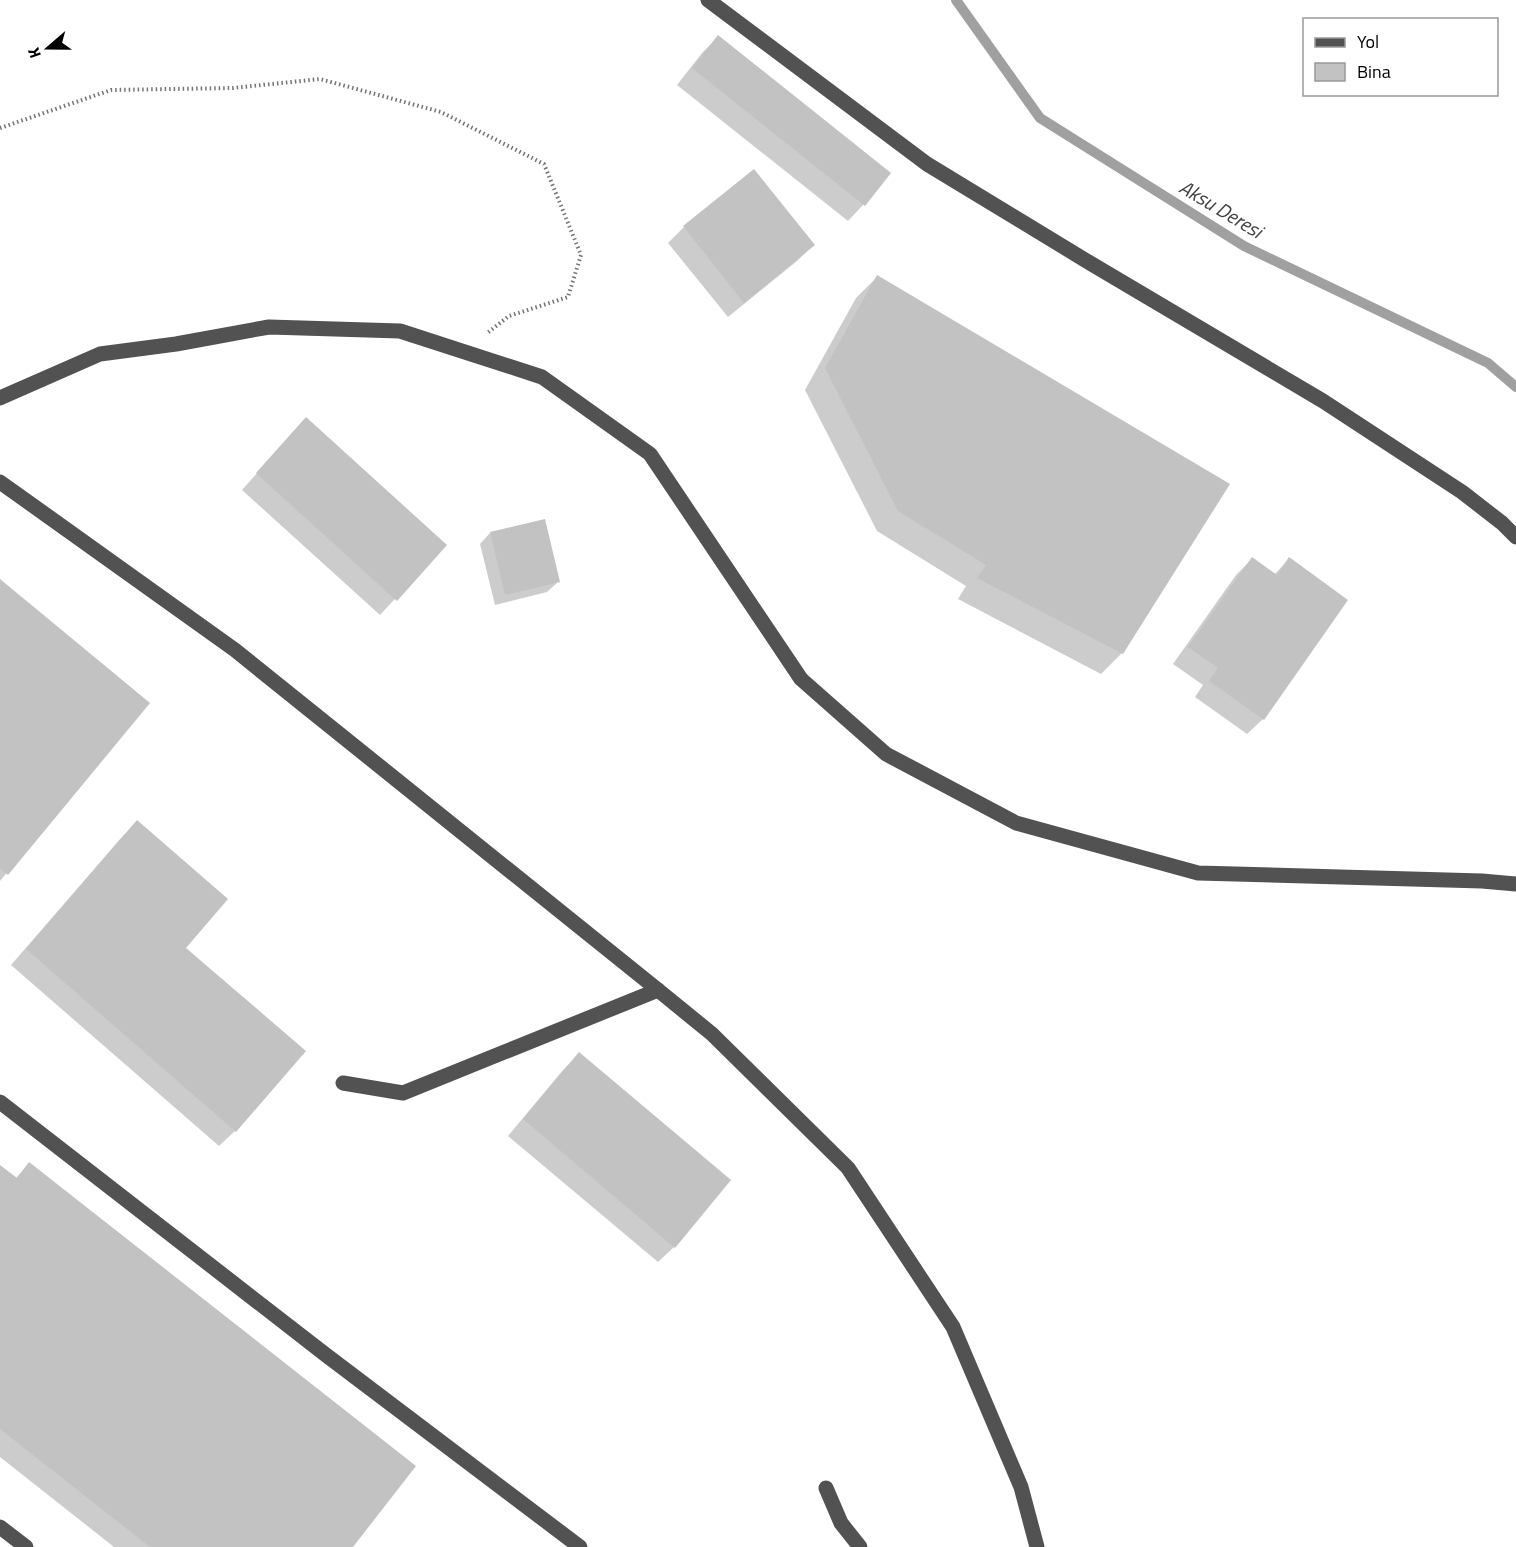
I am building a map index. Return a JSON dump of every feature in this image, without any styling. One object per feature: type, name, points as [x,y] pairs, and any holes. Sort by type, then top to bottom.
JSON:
[{"type":"street","points":[[708,0],[927,164],[1323,401],[1462,492],[1516,537]]},
{"type":"street","points":[[0,398],[100,354],[176,344],[269,327],[400,331],[542,377],[650,454],[801,679],[886,754],[1016,823],[1198,873],[1482,881],[1516,884]]},
{"type":"street","points":[[0,482],[235,650],[658,990],[712,1034],[848,1168],[953,1327],[1021,1487],[1037,1547]]},
{"type":"street","points":[[343,1083],[403,1093],[658,990]]},
{"type":"street","points":[[0,1102],[326,1355],[580,1547]]},
{"type":"street","points":[[826,1488],[841,1523],[860,1547]]},
{"type":"street","points":[[0,1527],[26,1547]]},
{"type":"path","points":[[0,128],[111,90],[233,87],[320,79],[441,112],[544,164],[581,255],[568,297],[509,316],[463,352]]},
{"type":"building","points":[[718,35],[891,173],[865,206],[692,68]]},
{"type":"building","points":[[754,169],[815,245],[744,303],[683,226]]},
{"type":"building","points":[[877,275],[1230,484],[1123,654],[977,578],[986,565],[898,511],[825,368]]},
{"type":"building","points":[[306,417],[447,545],[397,601],[256,473]]},
{"type":"building","points":[[545,519],[560,582],[505,595],[490,532]]},
{"type":"building","points":[[1252,557],[1277,575],[1289,557],[1348,600],[1264,720],[1209,681],[1218,668],[1188,647]]},
{"type":"building","points":[[0,579],[150,703],[8,875],[0,868]]},
{"type":"building","points":[[137,820],[228,899],[186,948],[306,1051],[236,1132],[26,949]]},
{"type":"building","points":[[579,1052],[731,1180],[675,1248],[523,1119]]},
{"type":"building","points":[[29,1162],[416,1466],[353,1547],[150,1547],[0,1429],[0,1165],[17,1178]]},
{"type":"waterway","name":"Aksu Deresi","points":[[956,0],[1040,118],[1244,246],[1488,363],[1516,387]]}]
